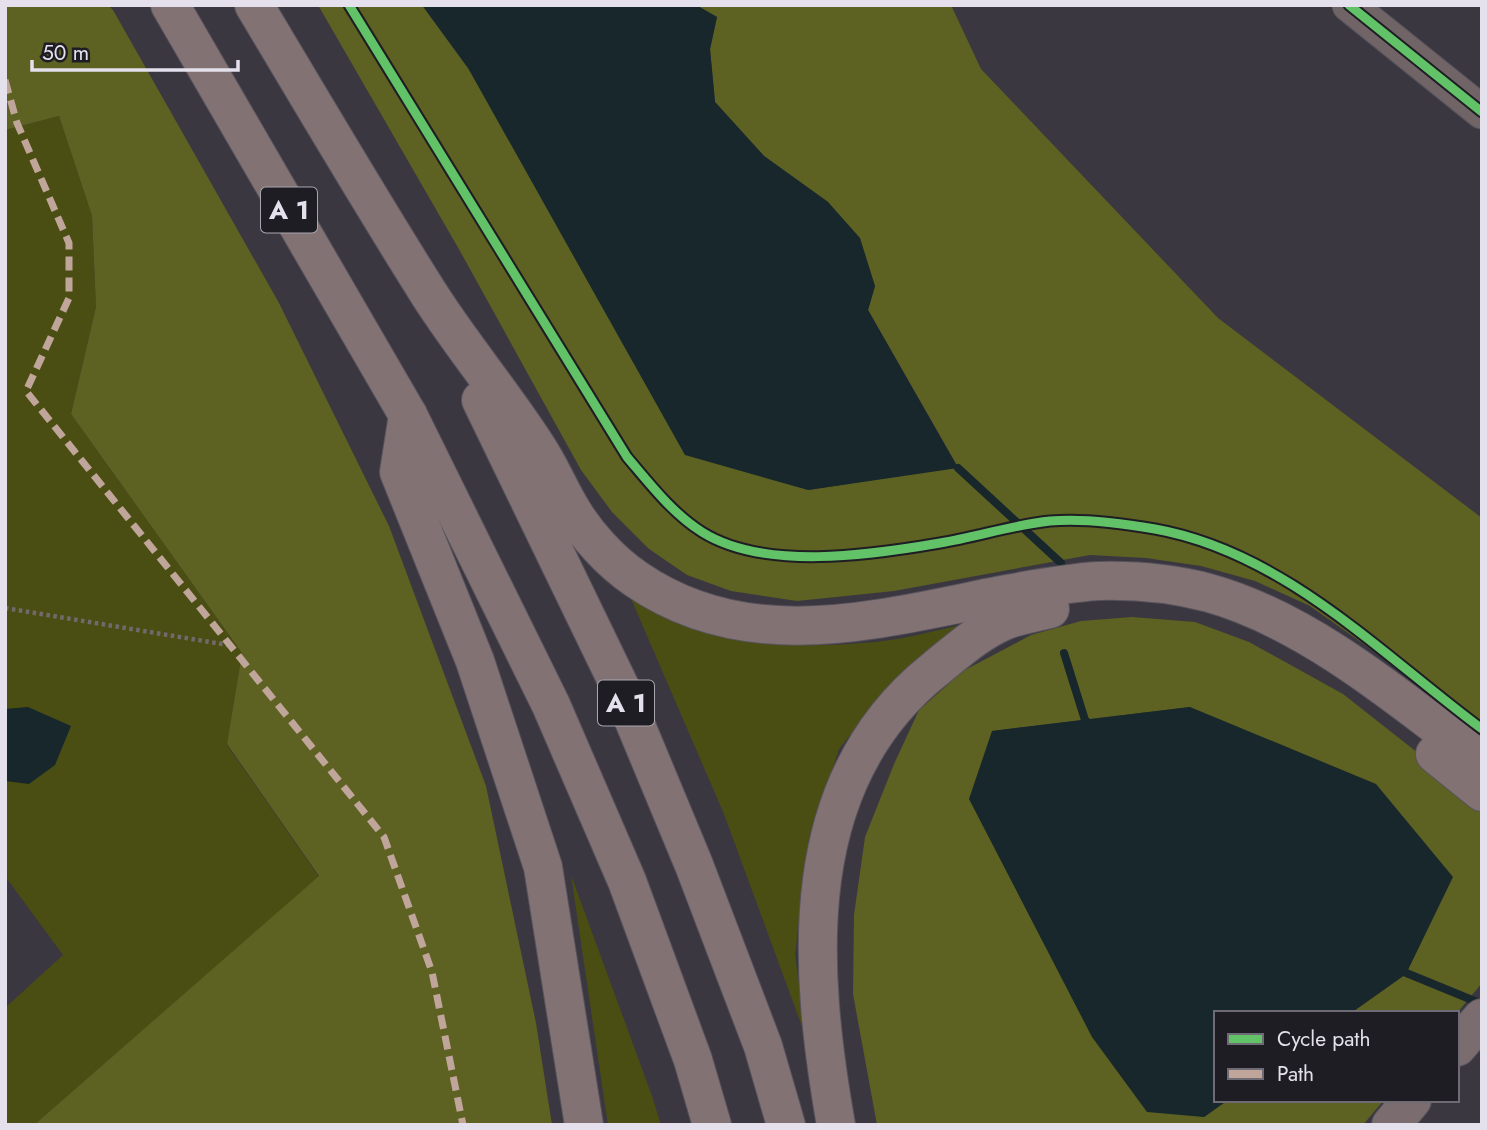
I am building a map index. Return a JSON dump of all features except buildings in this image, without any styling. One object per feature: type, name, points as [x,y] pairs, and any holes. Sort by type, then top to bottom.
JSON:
[{"type":"highway","name":"A 1","points":[[170,5],[408,415],[551,705],[627,881],[693,1060],[712,1125]]},
{"type":"highway","name":"A 1","points":[[254,5],[431,297],[620,687],[694,865],[763,1046],[786,1125]]},
{"type":"highway","points":[[431,297],[541,453],[573,513],[593,540],[634,578],[675,602],[716,618],[766,626],[825,627],[1054,586],[1099,581],[1149,583],[1207,593],[1257,609],[1307,635],[1404,701],[1482,761]]},
{"type":"highway","points":[[408,415],[399,472],[475,661],[543,867],[584,1125]]},
{"type":"highway","points":[[836,1125],[826,1069],[817,975],[821,885],[830,831],[847,781],[871,737],[912,687],[963,646],[1003,621],[1093,601],[1155,605],[1207,616],[1251,630],[1318,665],[1401,726],[1482,792]]},
{"type":"main road","points":[[1459,1045],[1482,1018]]},
{"type":"main road","points":[[1391,1125],[1410,1102]]},
{"type":"street","points":[[1349,5],[1482,112]]},
{"type":"path","points":[[5,608],[228,645]]},
{"type":"shaded area","points":[[422,5],[696,5],[717,17],[710,49],[715,102],[764,156],[828,202],[860,238],[875,286],[868,310],[958,468],[808,490],[685,455],[468,68]]},
{"type":"shaded area","points":[[59,116],[92,216],[96,307],[71,414],[242,653],[227,745],[319,877],[34,1125],[5,1125],[5,1008],[63,955],[5,876],[5,130]]},
{"type":"shaded area","points":[[629,594],[658,612],[687,625],[717,635],[778,644],[876,642],[966,624],[893,682],[839,749],[809,839],[795,955],[807,1040],[724,814]]},
{"type":"shaded area","points":[[28,707],[71,726],[55,765],[29,784],[5,781],[5,709]]},
{"type":"shaded area","points":[[1190,707],[1376,784],[1453,877],[1406,974],[1354,1011],[1214,1011],[1214,1102],[1225,1102],[1204,1117],[1147,1112],[1092,1037],[969,799],[992,731]]},
{"type":"shaded area","points":[[571,875],[652,1096],[661,1125],[608,1125]]},
{"type":"green space","points":[[5,5],[108,5],[113,10],[279,303],[389,526],[486,786],[536,1023],[552,1125],[34,1125],[319,876],[227,744],[242,653],[71,414],[96,307],[92,216],[59,116],[5,130]]},
{"type":"green space","points":[[318,5],[422,5],[468,68],[808,490],[958,467],[868,310],[875,286],[828,202],[764,156],[715,102],[710,49],[717,17],[696,5],[951,5],[981,69],[1218,318],[1482,518],[1482,728],[1310,606],[1255,581],[1201,566],[1146,558],[1090,555],[894,591],[797,601],[731,591],[687,575],[649,549],[612,512],[581,470],[460,251]]},
{"type":"green space","points":[[1132,617],[1195,622],[1249,642],[1343,694],[1432,764],[1482,811],[1482,983],[1459,1011],[1354,1011],[1406,974],[1190,707],[992,731],[1204,1117],[1225,1102],[1382,1102],[1363,1125],[877,1125],[853,994],[854,915],[865,837],[894,764],[919,710],[963,671],[1031,635],[1081,621]]},
{"type":"waterway","points":[[958,468],[1061,563]]},
{"type":"waterway","points":[[1064,653],[1085,720],[1093,727]]},
{"type":"waterway","points":[[1399,970],[1482,1004]]},
{"type":"marked path","points":[[5,80],[17,123],[69,243],[69,298],[26,391],[384,837],[432,972],[463,1125]]},
{"type":"cycle path","points":[[349,5],[627,457],[671,507],[702,532],[727,544],[756,552],[818,557],[913,548],[1050,521],[1076,520],[1155,529],[1202,541],[1246,559],[1289,583],[1368,639],[1482,729]]},
{"type":"cycle path","points":[[1349,5],[1482,112]]}]
